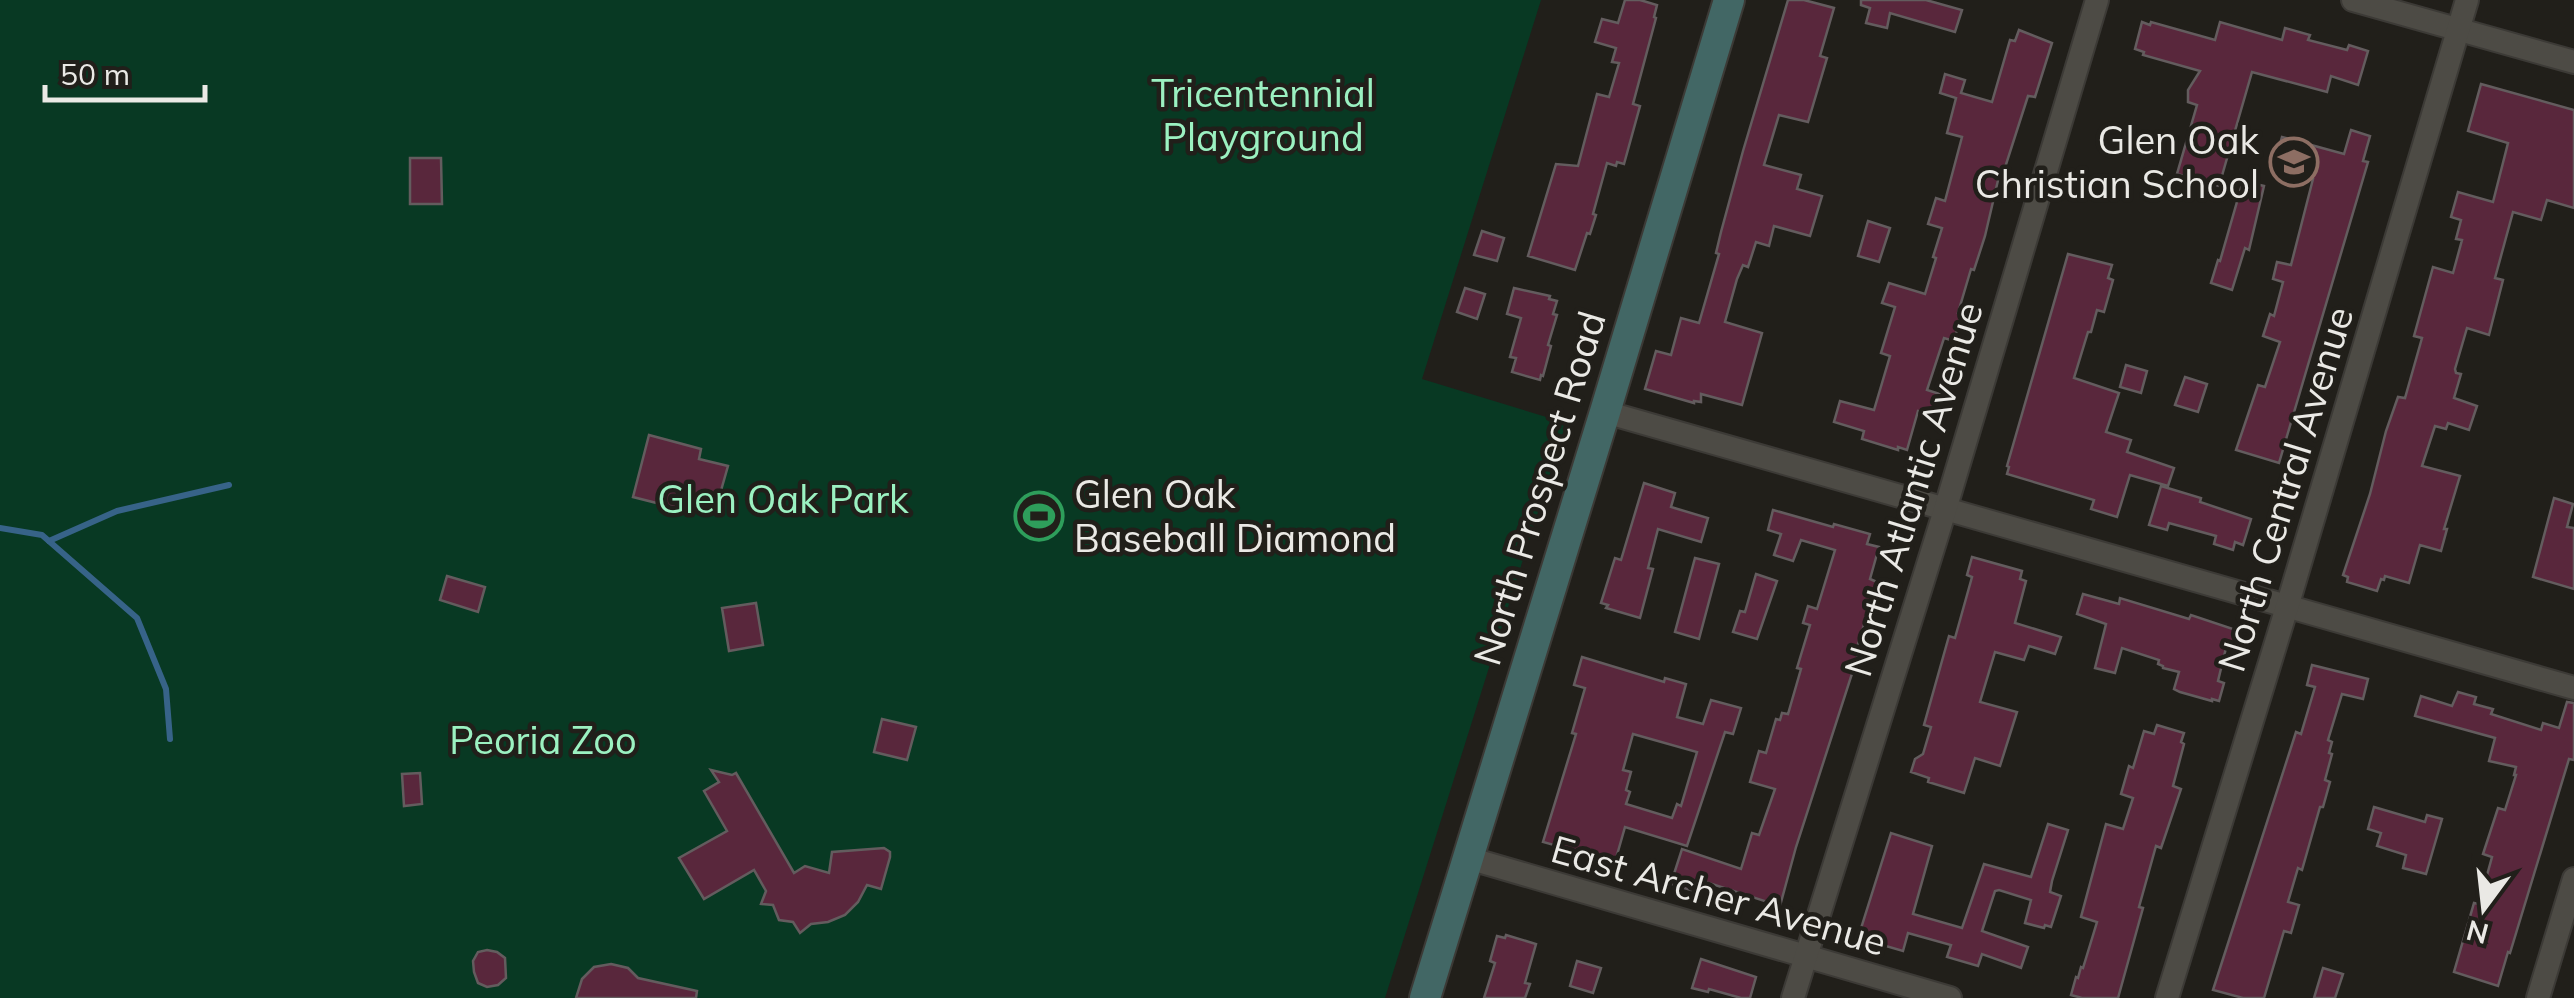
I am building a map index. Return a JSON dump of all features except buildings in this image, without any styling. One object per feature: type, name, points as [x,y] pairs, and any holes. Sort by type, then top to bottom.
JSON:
[{"type":"main road","name":"North Prospect Road","points":[[1424,998],[1728,0]]},
{"type":"street","name":"North Atlantic Avenue","points":[[1793,998],[2097,0]]},
{"type":"street","points":[[2353,0],[2574,62]]},
{"type":"street","name":"North Central Avenue","points":[[2167,998],[2467,0]]},
{"type":"street","points":[[1605,412],[2574,688]]},
{"type":"street","name":"East Archer Avenue","points":[[1468,858],[1950,998]]},
{"type":"street","points":[[2538,998],[2574,879]]},
{"type":"green space","name":"Glen Oak Park","points":[[0,0],[1541,0],[1422,379],[1566,423],[1385,998],[0,998]]},
{"type":"waterway","points":[[49,541],[117,511],[229,485]]},
{"type":"waterway","points":[[0,528],[42,535],[137,618],[166,689],[170,739]]},
{"type":"place","name":"Glen Oak Christian School","points":[[2294,162]]},
{"type":"place","name":"Glen Oak Baseball Diamond","points":[[1039,516]]},
{"type":"park label","name":"Tricentennial Playground","points":[[1263,115]]},
{"type":"park label","name":"Peoria Zoo","points":[[543,740]]}]
